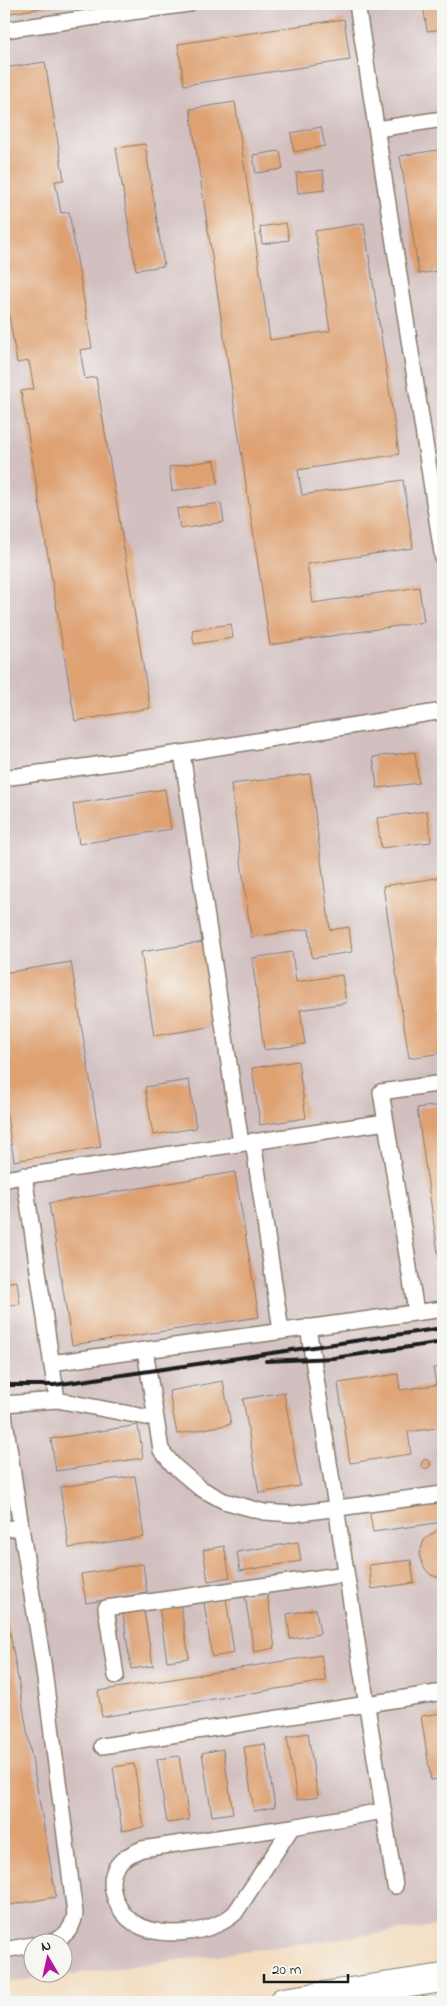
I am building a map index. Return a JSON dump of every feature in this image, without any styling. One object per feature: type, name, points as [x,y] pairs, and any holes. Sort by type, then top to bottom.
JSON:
[{"type":"street","points":[[283,2002],[443,1978]]},
{"type":"lane","points":[[4,30],[188,4]]},
{"type":"lane","points":[[358,4],[443,559]]},
{"type":"lane","points":[[377,129],[443,119]]},
{"type":"lane","points":[[4,778],[182,753],[443,711]]},
{"type":"lane","points":[[182,753],[247,1142],[281,1331]]},
{"type":"lane","points":[[416,1312],[381,1092],[443,1083]]},
{"type":"lane","points":[[4,1179],[386,1122]]},
{"type":"lane","points":[[24,1175],[57,1400]]},
{"type":"lane","points":[[51,1363],[443,1309]]},
{"type":"lane","points":[[308,1327],[395,1886]]},
{"type":"lane","points":[[145,1350],[161,1450],[174,1466],[200,1488],[224,1501],[264,1512],[294,1514],[443,1494]]},
{"type":"lane","points":[[4,1404],[57,1400],[156,1419]]},
{"type":"lane","points":[[4,1414],[43,1663],[76,1914],[73,1924],[66,1934]]},
{"type":"lane","points":[[4,1529],[21,1526]]},
{"type":"lane","points":[[116,1676],[106,1608],[346,1574]]},
{"type":"lane","points":[[102,1746],[443,1692]]},
{"type":"lane","points":[[292,1827],[235,1913],[226,1921],[211,1928],[172,1932],[149,1929],[134,1923],[122,1913],[114,1896],[113,1882],[117,1866],[125,1857],[142,1849],[292,1827],[383,1810]]},
{"type":"lane","points":[[4,1950],[22,1947]]},
{"type":"shaded area","points":[[4,4],[443,4],[443,1925],[72,1974],[72,1934],[22,1934],[22,1981],[4,1983]]},
{"type":"building","points":[[4,4],[61,4],[61,5],[4,14]]},
{"type":"building","points":[[423,4],[443,4],[443,29],[427,31]]},
{"type":"building","points":[[344,19],[350,60],[184,85],[178,44]]},
{"type":"building","points":[[45,62],[64,180],[55,181],[61,213],[69,212],[92,348],[80,350],[85,379],[96,377],[150,708],[75,721],[21,391],[34,389],[29,361],[17,363],[4,285],[4,68]]},
{"type":"building","points":[[235,102],[270,340],[330,331],[315,231],[364,223],[399,454],[298,470],[302,495],[403,480],[413,548],[307,564],[313,603],[419,587],[424,622],[270,645],[190,109]]},
{"type":"building","points":[[321,127],[325,146],[294,152],[291,133]]},
{"type":"building","points":[[145,144],[164,266],[136,270],[116,148]]},
{"type":"building","points":[[443,149],[443,270],[419,274],[400,156]]},
{"type":"building","points":[[280,151],[283,169],[256,173],[253,155]]},
{"type":"building","points":[[323,170],[325,190],[298,193],[296,173]]},
{"type":"building","points":[[286,223],[289,240],[262,244],[260,227]]},
{"type":"building","points":[[215,460],[218,484],[172,491],[169,467]]},
{"type":"building","points":[[221,503],[224,522],[180,529],[177,509]]},
{"type":"building","points":[[231,624],[233,638],[194,644],[192,630]]},
{"type":"building","points":[[415,752],[419,783],[377,788],[373,757]]},
{"type":"building","points":[[310,774],[330,930],[349,927],[352,952],[312,958],[309,929],[251,937],[231,784]]},
{"type":"building","points":[[165,789],[171,829],[79,844],[73,804]]},
{"type":"building","points":[[427,811],[431,842],[381,848],[377,818]]},
{"type":"building","points":[[443,877],[443,1053],[409,1058],[383,886]]},
{"type":"building","points":[[204,942],[216,1026],[154,1036],[141,952]]},
{"type":"building","points":[[292,952],[296,982],[342,975],[346,1003],[300,1010],[305,1044],[264,1050],[252,958]]},
{"type":"building","points":[[71,962],[101,1147],[14,1161],[4,1097],[4,973]]},
{"type":"building","points":[[298,1061],[306,1118],[260,1125],[252,1068]]},
{"type":"building","points":[[189,1080],[196,1128],[153,1135],[145,1087]]},
{"type":"building","points":[[443,1105],[443,1280],[442,1280],[417,1108]]},
{"type":"building","points":[[235,1172],[259,1317],[72,1345],[49,1203]]},
{"type":"building","points":[[17,1281],[20,1304],[4,1306],[4,1283]]},
{"type":"building","points":[[443,1367],[443,1427],[408,1432],[411,1454],[350,1463],[338,1383],[398,1374],[400,1390],[436,1385],[433,1368]]},
{"type":"building","points":[[223,1381],[231,1424],[177,1434],[169,1391]]},
{"type":"building","points":[[284,1392],[300,1486],[259,1493],[243,1399]]},
{"type":"building","points":[[138,1425],[143,1458],[56,1471],[51,1439]]},
{"type":"building","points":[[426,1460],[430,1464],[426,1468],[422,1464]]},
{"type":"building","points":[[135,1476],[144,1537],[69,1548],[60,1487]]},
{"type":"building","points":[[443,1498],[443,1522],[373,1532],[369,1509]]},
{"type":"building","points":[[438,1530],[443,1530],[443,1579],[431,1575],[425,1569],[419,1555],[424,1540]]},
{"type":"building","points":[[298,1542],[301,1561],[240,1571],[237,1552]]},
{"type":"building","points":[[224,1546],[230,1577],[208,1581],[203,1550]]},
{"type":"building","points":[[411,1560],[414,1583],[372,1589],[369,1565]]},
{"type":"building","points":[[143,1564],[147,1593],[86,1603],[81,1574]]},
{"type":"building","points":[[267,1593],[275,1648],[254,1652],[245,1596]]},
{"type":"building","points":[[4,1598],[56,1897],[4,1906]]},
{"type":"building","points":[[226,1598],[234,1653],[212,1657],[204,1602]]},
{"type":"building","points":[[180,1603],[189,1658],[167,1661],[159,1606]]},
{"type":"building","points":[[316,1609],[320,1634],[290,1639],[287,1614]]},
{"type":"building","points":[[144,1611],[153,1666],[131,1669],[123,1614]]},
{"type":"building","points":[[321,1655],[326,1681],[102,1717],[98,1691]]},
{"type":"building","points":[[442,1713],[443,1778],[431,1780],[421,1716]]},
{"type":"building","points":[[308,1733],[318,1797],[297,1800],[287,1737]]},
{"type":"building","points":[[265,1744],[275,1807],[254,1811],[244,1747]]},
{"type":"building","points":[[223,1749],[233,1813],[212,1816],[202,1753]]},
{"type":"building","points":[[179,1756],[189,1820],[167,1823],[157,1759]]},
{"type":"building","points":[[134,1764],[144,1827],[122,1831],[113,1767]]},
{"type":"railway","points":[[4,1385],[54,1385],[443,1328]]},
{"type":"railway","points":[[266,1361],[334,1358],[443,1342]]}]
